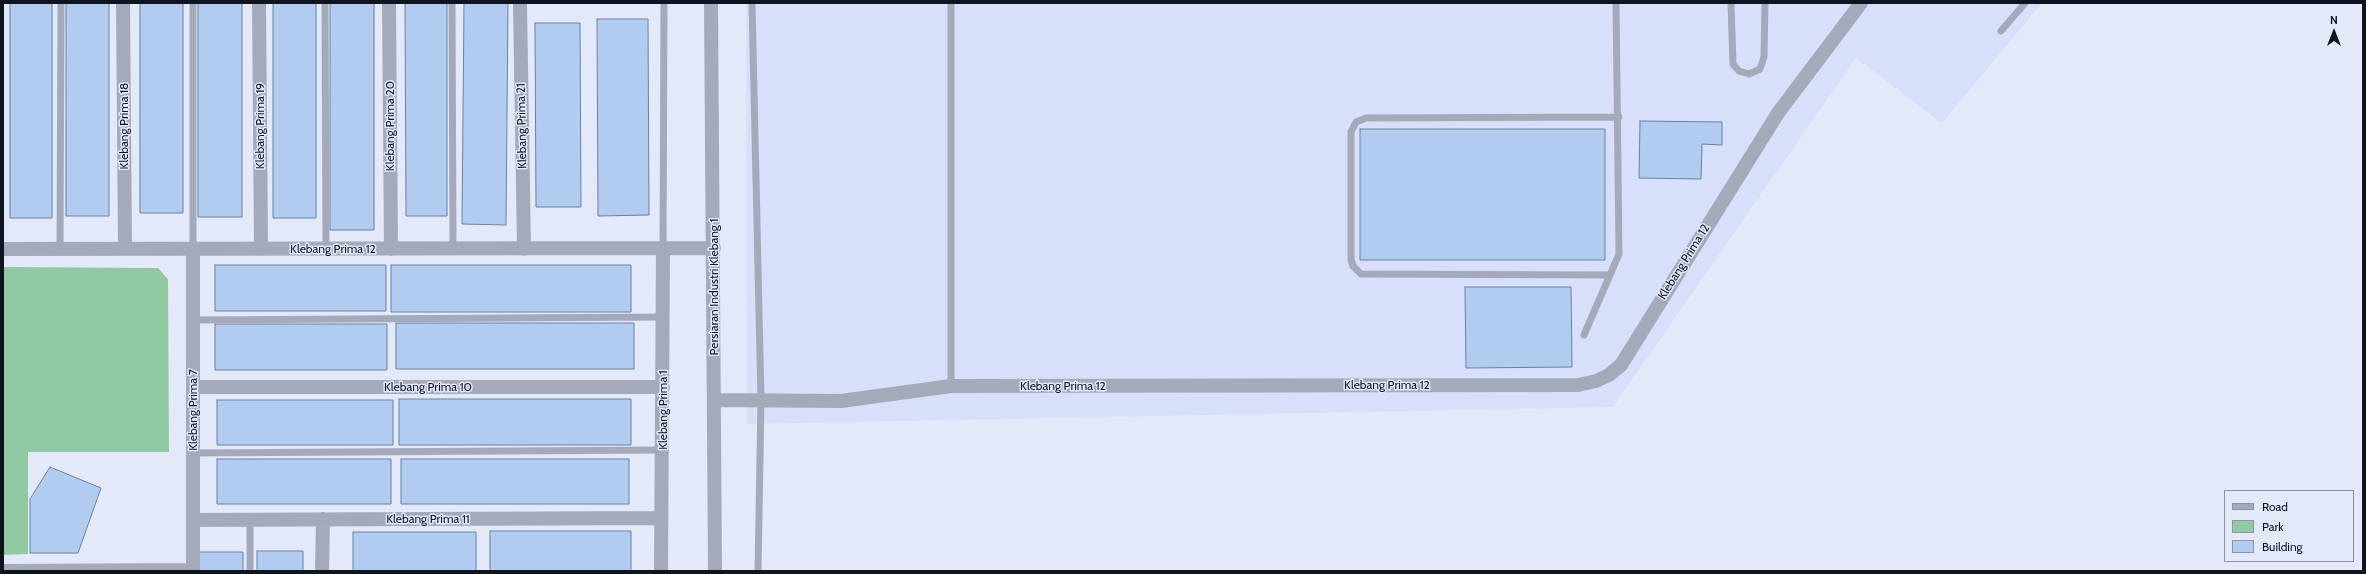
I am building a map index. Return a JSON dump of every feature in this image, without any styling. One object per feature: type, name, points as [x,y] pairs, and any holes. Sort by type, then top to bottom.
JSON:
[{"type":"street","name":"Klebang Prima 18","points":[[123,3],[125,249]]},
{"type":"street","name":"Klebang Prima 19","points":[[259,3],[261,249]]},
{"type":"street","name":"Klebang Prima 20","points":[[389,3],[391,249]]},
{"type":"street","name":"Klebang Prima 21","points":[[520,3],[524,249]]},
{"type":"street","name":"Persiaran Industri Klebang 1","points":[[711,3],[714,248],[715,571]]},
{"type":"street","name":"Klebang Prima 12","points":[[715,400],[841,401],[951,386],[1578,385],[1596,381],[1621,365],[1778,113],[1861,3]]},
{"type":"street","name":"Klebang Prima 12","points":[[3,249],[714,248]]},
{"type":"street","name":"Klebang Prima 7","points":[[193,249],[193,571]]},
{"type":"street","name":"Klebang Prima 1","points":[[661,571],[663,450],[663,249]]},
{"type":"street","name":"Klebang Prima 10","points":[[193,387],[663,387]]},
{"type":"street","name":"Klebang Prima 11","points":[[194,520],[661,518]]},
{"type":"street","points":[[322,571],[323,519]]},
{"type":"street","points":[[3,571],[193,571]]},
{"type":"lane","points":[[60,249],[61,3]]},
{"type":"lane","points":[[193,3],[193,249]]},
{"type":"lane","points":[[325,3],[326,249]]},
{"type":"lane","points":[[452,3],[453,248]]},
{"type":"lane","points":[[663,249],[664,3]]},
{"type":"lane","points":[[752,3],[761,400],[758,571]]},
{"type":"lane","points":[[951,3],[951,386]]},
{"type":"lane","points":[[1584,335],[1619,254],[1619,117],[1616,3]]},
{"type":"lane","points":[[1731,3],[1733,64],[1739,71],[1749,74],[1760,69],[1764,57],[1765,3]]},
{"type":"lane","points":[[2001,31],[2025,3]]},
{"type":"lane","points":[[1610,275],[1361,274],[1353,266],[1351,259],[1351,132],[1356,122],[1366,118],[1619,117]]},
{"type":"lane","points":[[194,320],[663,317]]},
{"type":"lane","points":[[194,453],[663,450]]},
{"type":"lane","points":[[250,520],[250,571]]},
{"type":"shaded area","points":[[746,3],[2042,3],[1942,123],[1856,58],[1613,407],[747,424]]},
{"type":"green space","points":[[3,267],[158,268],[168,279],[169,452],[28,452],[28,554],[3,555]]},
{"type":"building","points":[[10,3],[52,3],[52,218],[10,218]]},
{"type":"building","points":[[66,3],[109,3],[109,216],[66,216]]},
{"type":"building","points":[[140,3],[183,3],[183,213],[140,213]]},
{"type":"building","points":[[198,3],[242,3],[242,217],[198,217]]},
{"type":"building","points":[[273,3],[316,3],[316,218],[273,218]]},
{"type":"building","points":[[330,3],[374,3],[374,230],[330,230]]},
{"type":"building","points":[[405,3],[447,3],[447,216],[406,216]]},
{"type":"building","points":[[464,3],[508,3],[506,225],[462,224]]},
{"type":"building","points":[[597,19],[648,19],[649,215],[598,216]]},
{"type":"building","points":[[535,23],[580,23],[581,207],[536,207]]},
{"type":"building","points":[[1640,121],[1722,122],[1722,145],[1702,144],[1701,179],[1639,178]]},
{"type":"building","points":[[1360,129],[1605,129],[1605,260],[1360,260]]},
{"type":"building","points":[[215,265],[386,265],[386,311],[215,311]]},
{"type":"building","points":[[391,265],[631,265],[631,312],[391,312]]},
{"type":"building","points":[[1465,287],[1571,287],[1572,367],[1466,368]]},
{"type":"building","points":[[396,323],[634,323],[634,369],[396,369]]},
{"type":"building","points":[[215,324],[387,324],[387,370],[215,370]]},
{"type":"building","points":[[399,399],[631,399],[631,445],[399,445]]},
{"type":"building","points":[[217,400],[393,400],[393,445],[217,445]]},
{"type":"building","points":[[217,459],[391,459],[391,504],[217,504]]},
{"type":"building","points":[[401,459],[629,459],[629,504],[401,504]]},
{"type":"building","points":[[50,467],[101,488],[78,553],[30,553],[30,499]]},
{"type":"building","points":[[490,531],[631,531],[631,571],[490,571]]},
{"type":"building","points":[[353,532],[476,532],[476,571],[353,571]]},
{"type":"building","points":[[257,551],[303,551],[303,571],[257,571]]},
{"type":"building","points":[[198,552],[243,552],[243,571],[198,571]]}]
